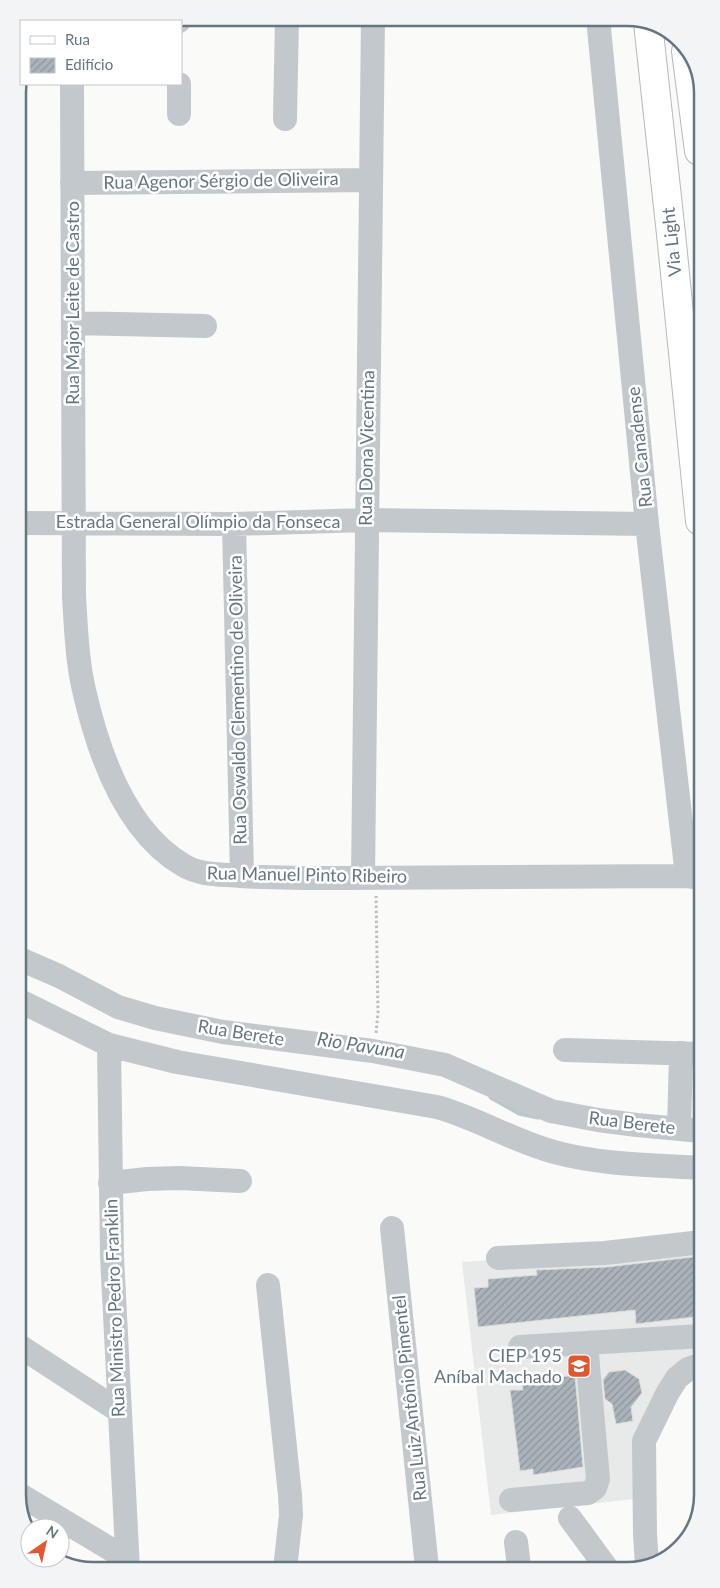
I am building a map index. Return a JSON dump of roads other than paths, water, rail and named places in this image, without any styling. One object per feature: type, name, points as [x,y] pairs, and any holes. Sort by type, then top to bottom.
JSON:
[{"type":"main road","name":"Via Light","points":[[649,30],[694,462]]},
{"type":"main road","points":[[688,66],[694,113]]},
{"type":"street","points":[[285,119],[287,26]]},
{"type":"street","name":"Rua Dona Vicentina","points":[[369,878],[366,520],[373,26]]},
{"type":"street","name":"Rua Canadense","points":[[599,26],[647,524],[694,877]]},
{"type":"street","name":"Rua Major Leite de Castro","points":[[72,85],[74,523]]},
{"type":"street","points":[[178,114],[179,85]]},
{"type":"street","name":"Rua Agenor Sérgio de Oliveira","points":[[72,183],[370,180]]},
{"type":"street","points":[[73,323],[205,326]]},
{"type":"street","name":"Estrada General Olímpio da Fonseca","points":[[26,523],[234,524],[366,520],[647,524]]},
{"type":"street","name":"Rua Manuel Pinto Ribeiro","points":[[74,523],[74,598],[77,641],[83,689],[96,733],[114,784],[130,811],[145,833],[158,847],[183,865],[199,873],[270,878],[694,877]]},
{"type":"street","name":"Rua Oswaldo Clementino de Oliveira","points":[[234,524],[242,876]]},
{"type":"street","name":"Rua Berete","points":[[26,962],[59,976],[118,1007],[155,1018],[223,1032],[373,1050],[445,1065],[551,1111],[637,1126],[690,1130]]},
{"type":"street","points":[[26,1004],[108,1045],[177,1062],[437,1107],[461,1114],[510,1137],[553,1152],[594,1161],[694,1167]]},
{"type":"street","name":"Rua Ministro Pedro Franklin","points":[[108,1045],[112,1256],[128,1562]]},
{"type":"street","points":[[565,1050],[691,1053],[690,1130]]},
{"type":"street","points":[[110,1183],[179,1178],[240,1181]]},
{"type":"street","name":"Rua Luiz Antônio Pimentel","points":[[392,1228],[426,1562]]},
{"type":"street","points":[[498,1258],[605,1253],[694,1243]]},
{"type":"street","points":[[268,1285],[290,1495],[286,1562]]},
{"type":"street","points":[[520,1347],[694,1336]]},
{"type":"street","points":[[511,1500],[588,1493],[595,1488],[598,1479],[586,1343]]},
{"type":"street","points":[[26,1350],[119,1411]]},
{"type":"street","points":[[647,1558],[644,1442],[667,1394],[677,1378],[694,1367]]},
{"type":"street","points":[[26,1499],[123,1562]]},
{"type":"street","points":[[570,1518],[602,1562]]},
{"type":"street","points":[[516,1542],[518,1562]]},
{"type":"waterway","name":"Rio Pavuna","points":[[491,1097],[519,1113],[538,1117]]},
{"type":"place","name":"CIEP 195 Aníbal Machado","points":[[579,1366]]}]
